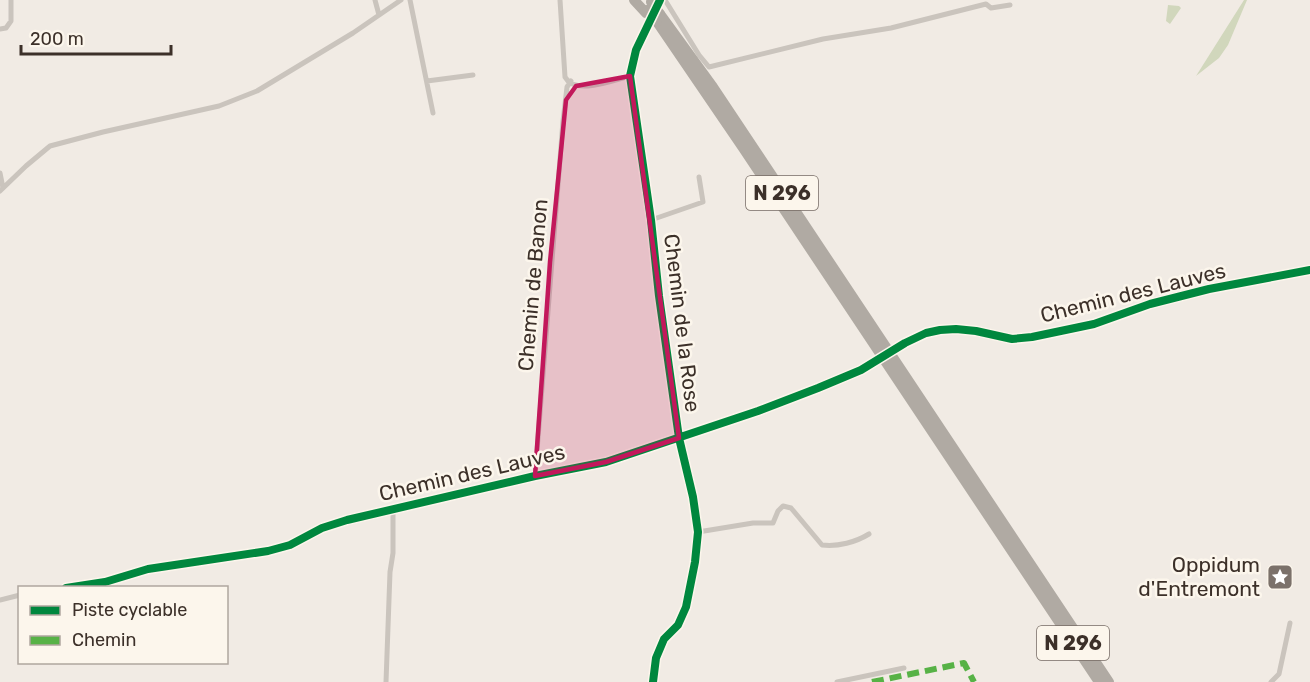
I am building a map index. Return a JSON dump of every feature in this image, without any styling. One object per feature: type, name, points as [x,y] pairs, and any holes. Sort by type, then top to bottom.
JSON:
[{"type":"highway","name":"N 296","points":[[636,0],[650,5],[666,35],[1099,682]]},
{"type":"highway","name":"N 296","points":[[658,20],[708,80],[1109,682]]},
{"type":"street","points":[[0,29],[6,28],[11,21],[11,0]]},
{"type":"street","points":[[375,0],[379,15]]},
{"type":"street","points":[[2,190],[50,146],[219,106],[257,91],[333,46],[401,0]]},
{"type":"street","points":[[410,0],[433,113]]},
{"type":"street","points":[[561,0],[565,77],[573,84],[602,83],[630,76]]},
{"type":"street","points":[[665,0],[709,67],[822,39],[891,28],[976,6],[986,4],[991,8],[1010,5]]},
{"type":"street","name":"Chemin de la Rose","points":[[650,5],[630,76],[679,438],[693,497],[698,532],[686,607],[678,625],[664,639],[656,658],[653,682]]},
{"type":"street","points":[[427,81],[473,75]]},
{"type":"street","name":"Chemin de Banon","points":[[535,476],[550,262],[567,87],[573,84]]},
{"type":"street","points":[[0,173],[2,190]]},
{"type":"street","points":[[651,220],[703,202],[699,177]]},
{"type":"street","name":"Chemin des Lauves","points":[[897,348],[926,333],[940,330],[976,331],[1012,339],[1032,337],[1094,324],[1150,304],[1209,289],[1310,270]]},
{"type":"street","name":"Chemin des Lauves","points":[[79,586],[105,582],[147,569],[268,551],[290,545],[334,524],[535,476],[606,462],[818,388],[861,370],[876,361]]},
{"type":"street","points":[[698,532],[753,523],[773,523],[783,506],[791,508],[822,545],[842,545],[862,539],[869,534]]},
{"type":"street","points":[[386,682],[393,510]]},
{"type":"street","points":[[0,600],[18,596]]},
{"type":"street","points":[[1271,682],[1279,674],[1290,622]]},
{"type":"street","points":[[837,682],[904,668]]},
{"type":"highlighted area","points":[[630,76],[679,438],[606,462],[535,476],[550,262],[566,100],[576,86]]},
{"type":"green space","points":[[1244,0],[1247,0],[1228,45],[1219,58],[1196,76]]},
{"type":"green space","points":[[1168,5],[1181,8],[1170,24],[1166,21]]},
{"type":"marked path","points":[[872,682],[964,663],[974,682]]},
{"type":"cycle path","points":[[653,682],[656,658],[664,639],[678,625],[686,607],[698,532],[693,497],[679,438],[630,76],[636,50],[660,0]]},
{"type":"cycle path","points":[[79,586],[105,582],[148,569],[268,551],[290,545],[322,528],[347,520],[535,476],[606,462],[758,411],[818,388],[861,370],[926,333],[956,329],[1012,339],[1032,337],[1094,324],[1150,304],[1209,289],[1310,270]]},
{"type":"place","name":"Oppidum d'Entremont","points":[[1280,577]]}]
